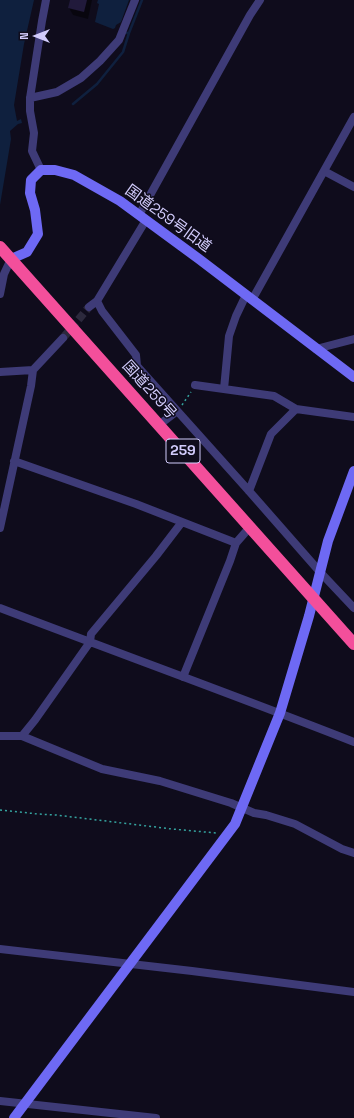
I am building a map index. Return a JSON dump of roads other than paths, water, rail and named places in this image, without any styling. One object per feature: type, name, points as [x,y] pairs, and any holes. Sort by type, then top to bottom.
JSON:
[{"type":"highway","name":"国道259号","points":[[0,247],[354,644]]},
{"type":"street","points":[[0,294],[4,274],[10,259],[27,252],[38,234],[35,210],[30,193],[32,180],[41,170],[32,151],[34,133],[30,111],[30,98],[46,0]]},
{"type":"street","points":[[30,98],[57,92],[81,78],[100,61],[119,40],[135,0]]},
{"type":"street","points":[[89,307],[97,301],[250,15],[260,0]]},
{"type":"street","points":[[224,389],[229,336],[236,316],[249,297],[324,171],[354,117]]},
{"type":"street","name":"国道259号旧道","points":[[41,170],[55,170],[74,175],[120,201],[354,377]]},
{"type":"street","points":[[324,171],[354,187]]},
{"type":"street","points":[[97,301],[102,310],[136,355],[137,366],[250,491],[320,572],[353,604]]},
{"type":"street","points":[[0,528],[31,386],[33,370],[63,338]]},
{"type":"street","points":[[316,349],[354,339]]},
{"type":"street","points":[[0,372],[33,370]]},
{"type":"street","points":[[195,385],[274,396],[296,409],[354,417]]},
{"type":"street","points":[[250,491],[271,434],[296,409]]},
{"type":"street","points":[[159,425],[177,411]]},
{"type":"street","points":[[14,461],[136,504],[236,543]]},
{"type":"street","points":[[14,1118],[235,824],[280,713],[314,598],[328,541],[354,471]]},
{"type":"street","points":[[22,736],[90,642],[92,634],[101,621],[156,556],[182,522]]},
{"type":"street","points":[[183,677],[236,543],[250,527]]},
{"type":"street","points":[[0,608],[354,742]]},
{"type":"street","points":[[0,736],[22,736],[102,769],[160,781],[224,800],[254,813],[295,824],[342,849],[354,853]]},
{"type":"street","points":[[0,949],[354,992]]},
{"type":"street","points":[[0,1101],[156,1118]]},
{"type":"water","points":[[0,0],[34,0],[24,44],[14,105],[17,121],[21,119],[22,123],[18,124],[10,131],[11,139],[0,205]]},
{"type":"water","points":[[98,0],[129,0],[121,22],[116,25],[115,28],[113,29],[95,22],[99,4],[97,3]]},
{"type":"waterway","points":[[127,33],[129,33],[142,0]]},
{"type":"waterway","points":[[73,104],[97,84],[123,52],[129,33]]},
{"type":"tunnel","points":[[63,338],[89,307]]}]
